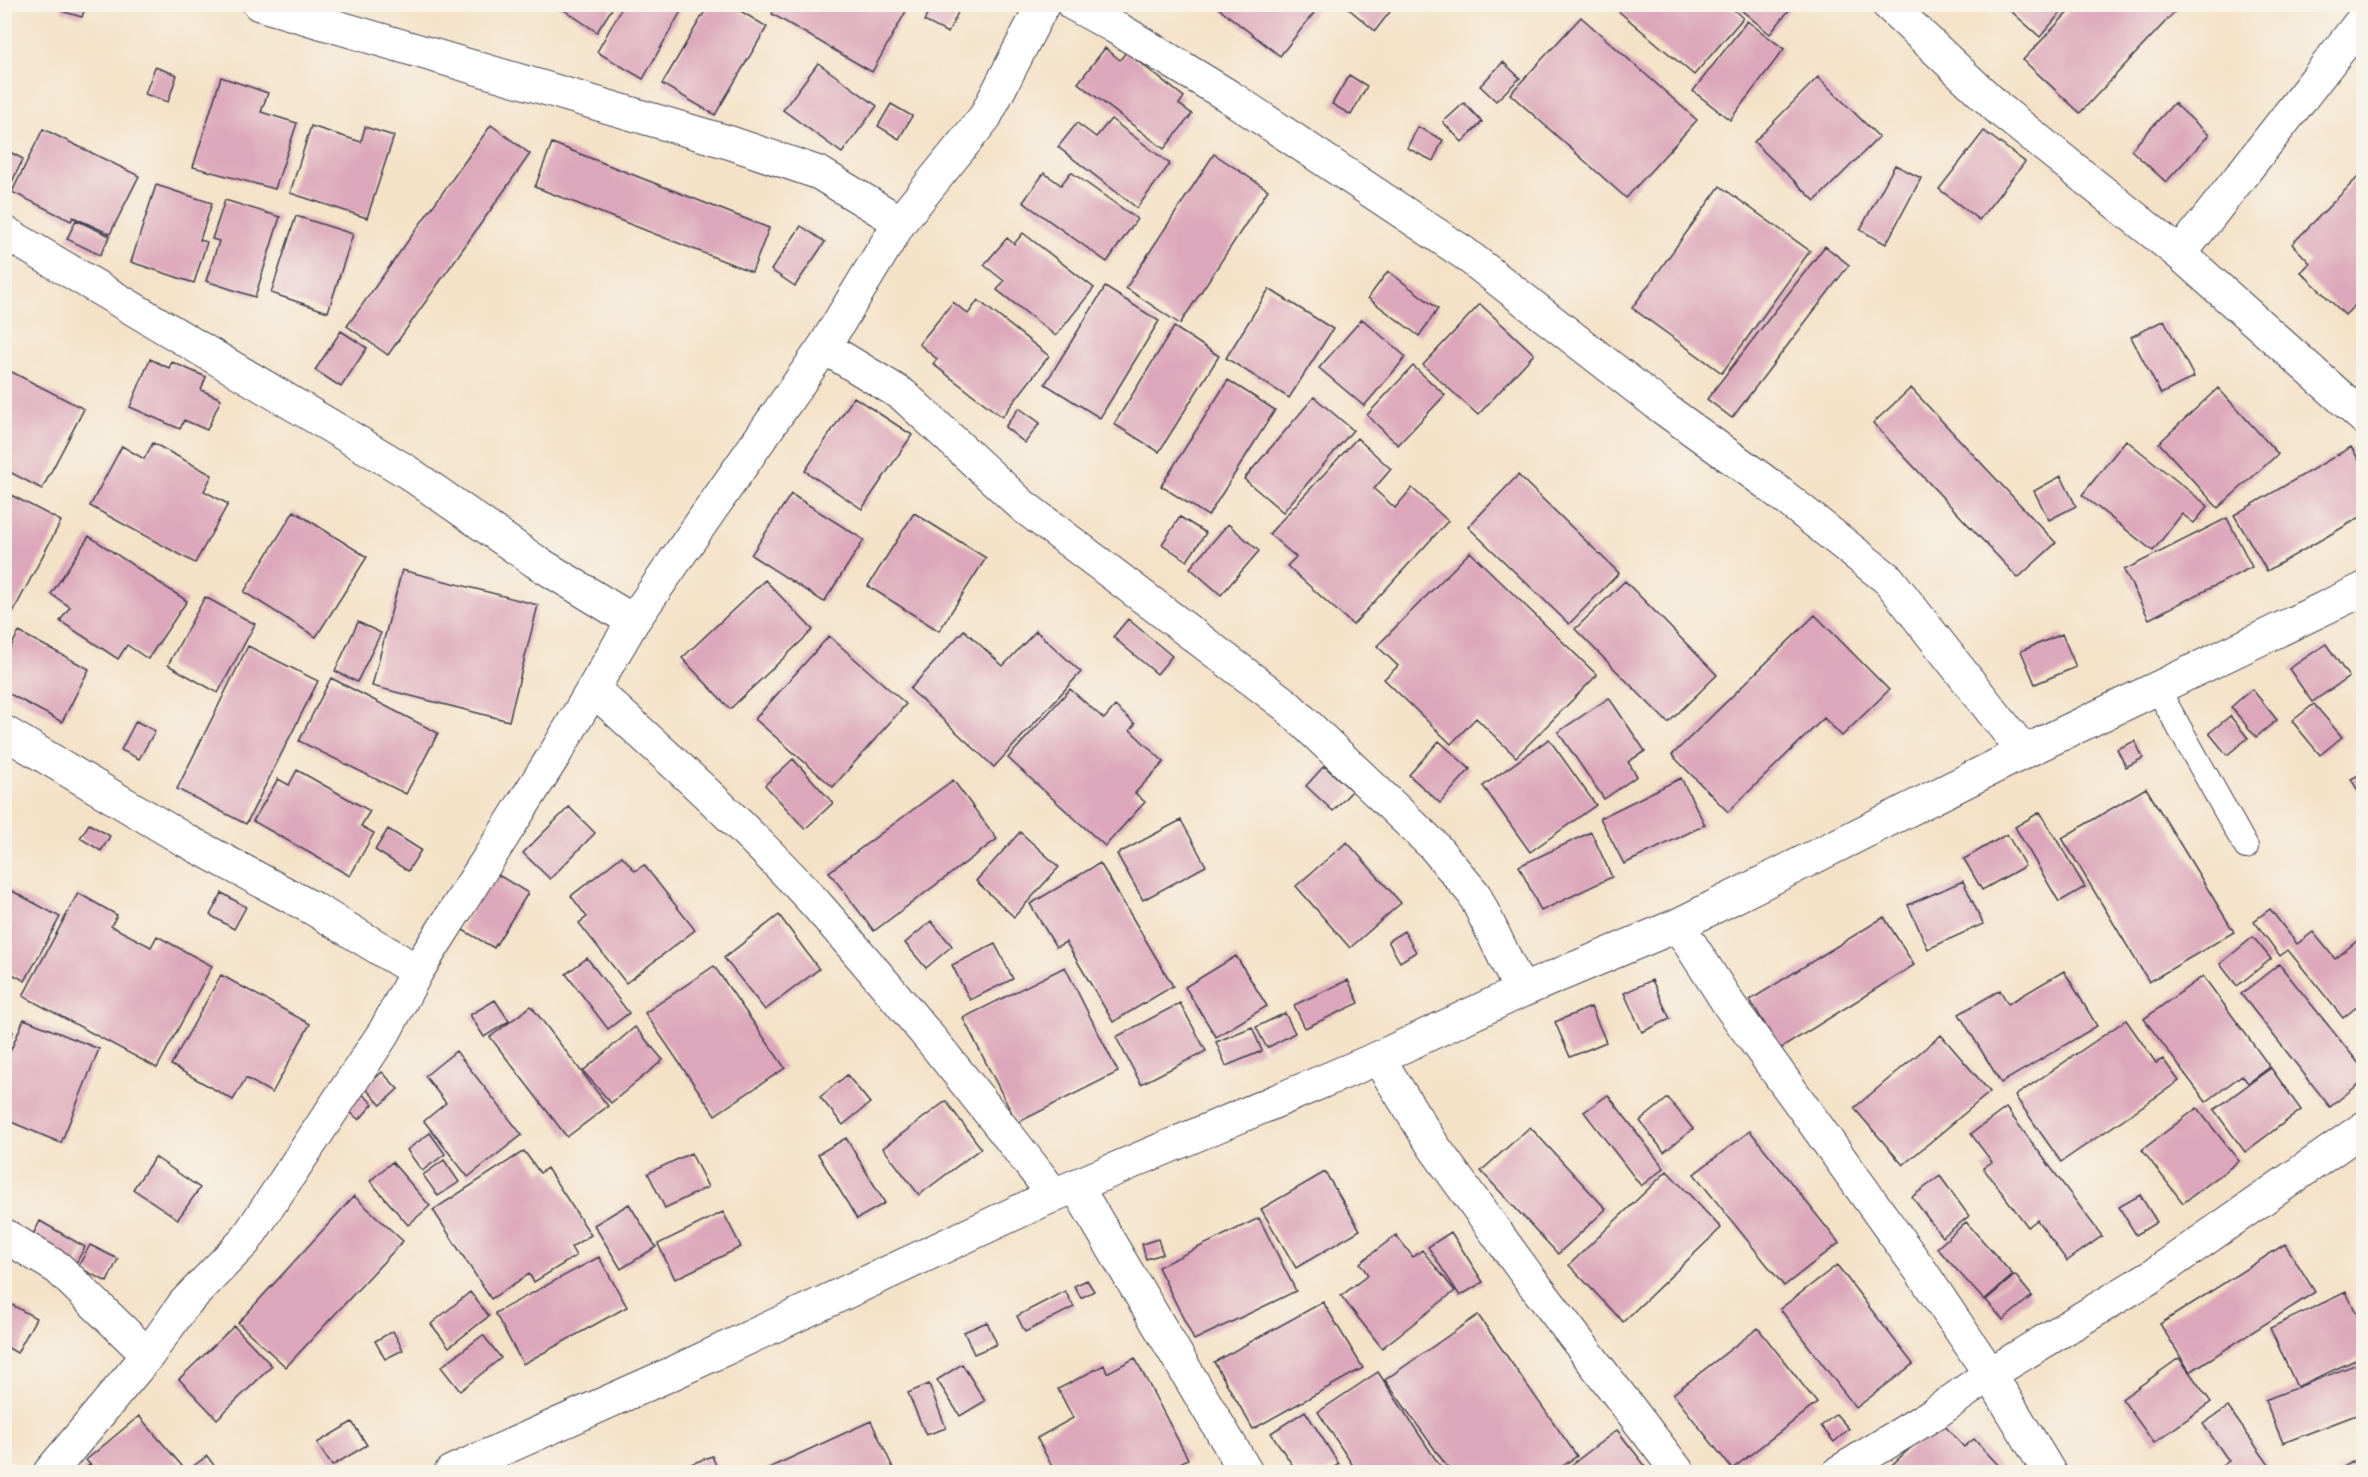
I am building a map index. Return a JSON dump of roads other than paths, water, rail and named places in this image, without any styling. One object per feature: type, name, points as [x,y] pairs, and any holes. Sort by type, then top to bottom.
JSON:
[{"type":"street","points":[[259,4],[731,143],[819,173],[900,222]]},
{"type":"street","points":[[50,1473],[148,1355],[184,1304],[245,1241],[385,1031],[417,971],[594,690],[633,621],[824,347],[900,222],[985,117],[1043,4]]},
{"type":"street","points":[[1073,4],[1230,97],[1464,253],[1663,408],[1768,484],[1888,580],[2024,752]]},
{"type":"street","points":[[1888,4],[2000,109],[2180,254],[2364,418]]},
{"type":"street","points":[[2180,254],[2364,18]]},
{"type":"street","points":[[4,232],[406,471],[535,561],[633,621]]},
{"type":"street","points":[[824,347],[903,395],[1023,506],[1286,705],[1433,845],[1473,894],[1521,991]]},
{"type":"street","points":[[451,1473],[1065,1191],[1378,1058],[1521,991],[1678,925],[2024,752],[2364,589]]},
{"type":"street","points":[[594,690],[684,772],[814,903],[1065,1191],[1246,1473]]},
{"type":"street","points":[[4,732],[185,840],[314,909],[417,971]]},
{"type":"street","points":[[1678,925],[1730,1006],[1914,1262],[1990,1374],[2049,1473]]},
{"type":"street","points":[[1378,1058],[1434,1147],[1678,1473]]},
{"type":"street","points":[[1839,1473],[1935,1413],[1990,1374],[2152,1276],[2364,1128]]},
{"type":"street","points":[[4,1235],[58,1268],[148,1355]]},
{"type":"lane","points":[[2157,688],[2246,847]]}]
